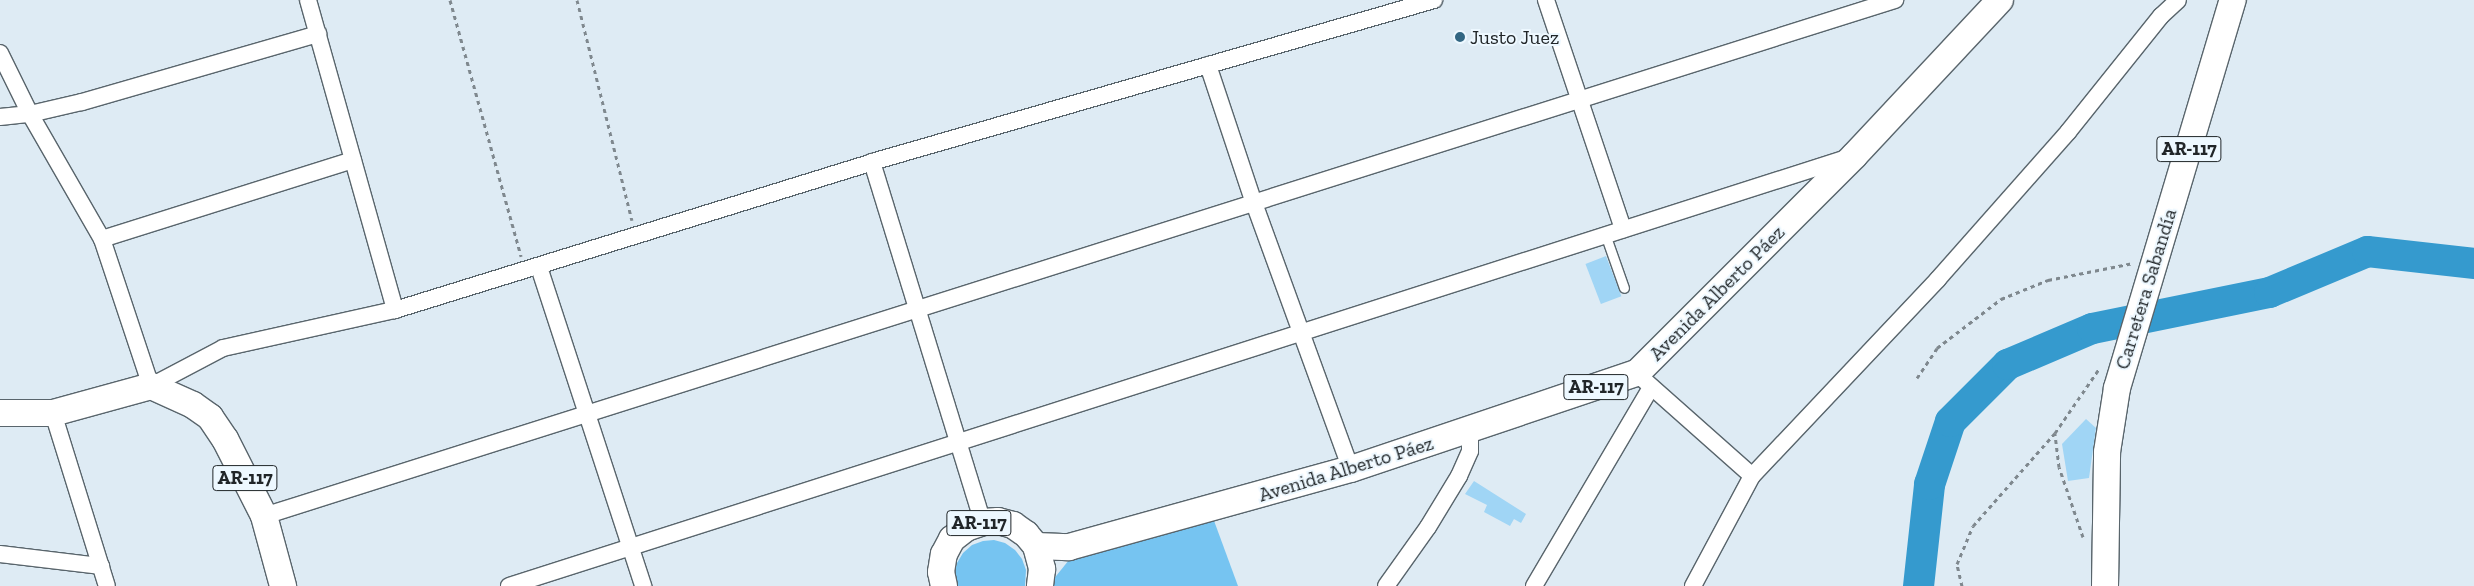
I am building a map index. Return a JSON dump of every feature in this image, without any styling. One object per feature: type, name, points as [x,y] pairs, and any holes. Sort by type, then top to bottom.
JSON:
[{"type":"main road","name":"Avenida Alberto Páez","points":[[1040,567],[1069,547],[1351,469],[1470,431],[1644,380],[2000,0]]},
{"type":"main road","name":"Carretera Sabandía","points":[[2105,586],[2107,452],[2117,388],[2233,0]]},
{"type":"main road","points":[[0,413],[53,413],[161,391]]},
{"type":"main road","name":"AR-117","points":[[161,391],[193,405],[210,417],[224,439],[264,516],[283,586]]},
{"type":"main road","name":"AR-117","points":[[938,581],[944,554],[952,539],[966,528],[983,522],[998,521],[1013,525],[1026,534],[1040,567]]},
{"type":"street","points":[[308,0],[395,310]]},
{"type":"street","points":[[0,54],[30,114],[102,239],[161,391],[223,348],[395,310],[872,162],[1434,0]]},
{"type":"street","points":[[1546,0],[1622,229]]},
{"type":"street","points":[[264,516],[1895,0]]},
{"type":"street","points":[[1693,586],[1752,476],[1945,272],[2068,132],[2161,16],[2178,0]]},
{"type":"street","points":[[0,116],[30,114],[82,102],[318,34]]},
{"type":"street","points":[[1208,65],[1254,203],[1303,331],[1351,469]]},
{"type":"street","points":[[509,586],[1855,155]]},
{"type":"street","points":[[102,239],[353,160]]},
{"type":"street","points":[[872,162],[983,522]]},
{"type":"street","points":[[532,269],[588,414],[643,586]]},
{"type":"street","points":[[1534,586],[1644,380],[1752,476]]},
{"type":"street","points":[[53,413],[107,586]]},
{"type":"street","points":[[1386,586],[1428,527],[1459,476],[1470,451],[1470,431]]},
{"type":"street","points":[[0,554],[101,566]]},
{"type":"lane","points":[[1605,234],[1624,288]]},
{"type":"path","points":[[450,0],[532,269]]},
{"type":"path","points":[[577,0],[636,236]]},
{"type":"path","points":[[1917,378],[1938,348],[2001,299],[2048,280],[2156,258]]},
{"type":"path","points":[[1962,586],[1957,564],[1973,526],[2055,433],[2101,367]]},
{"type":"path","points":[[2055,433],[2058,467],[2085,543]]},
{"type":"shaded area","points":[[1213,518],[1238,586],[1048,586],[1069,560]]},
{"type":"shaded area","points":[[994,540],[1005,543],[1015,550],[1022,559],[1026,570],[1025,586],[956,586],[954,575],[957,563],[963,553],[972,545]]},
{"type":"building","points":[[1606,256],[1621,296],[1601,304],[1585,264]]},
{"type":"building","points":[[2086,419],[2096,428],[2089,478],[2068,481],[2062,444]]},
{"type":"building","points":[[1474,481],[1526,514],[1521,523],[1514,519],[1510,526],[1484,512],[1487,505],[1465,494]]},
{"type":"waterway","points":[[1918,586],[1929,484],[1950,421],[2007,364],[2092,328],[2269,292],[2367,251],[2474,263]]},
{"type":"place","name":"Justo Juez","points":[[1460,37]]}]
